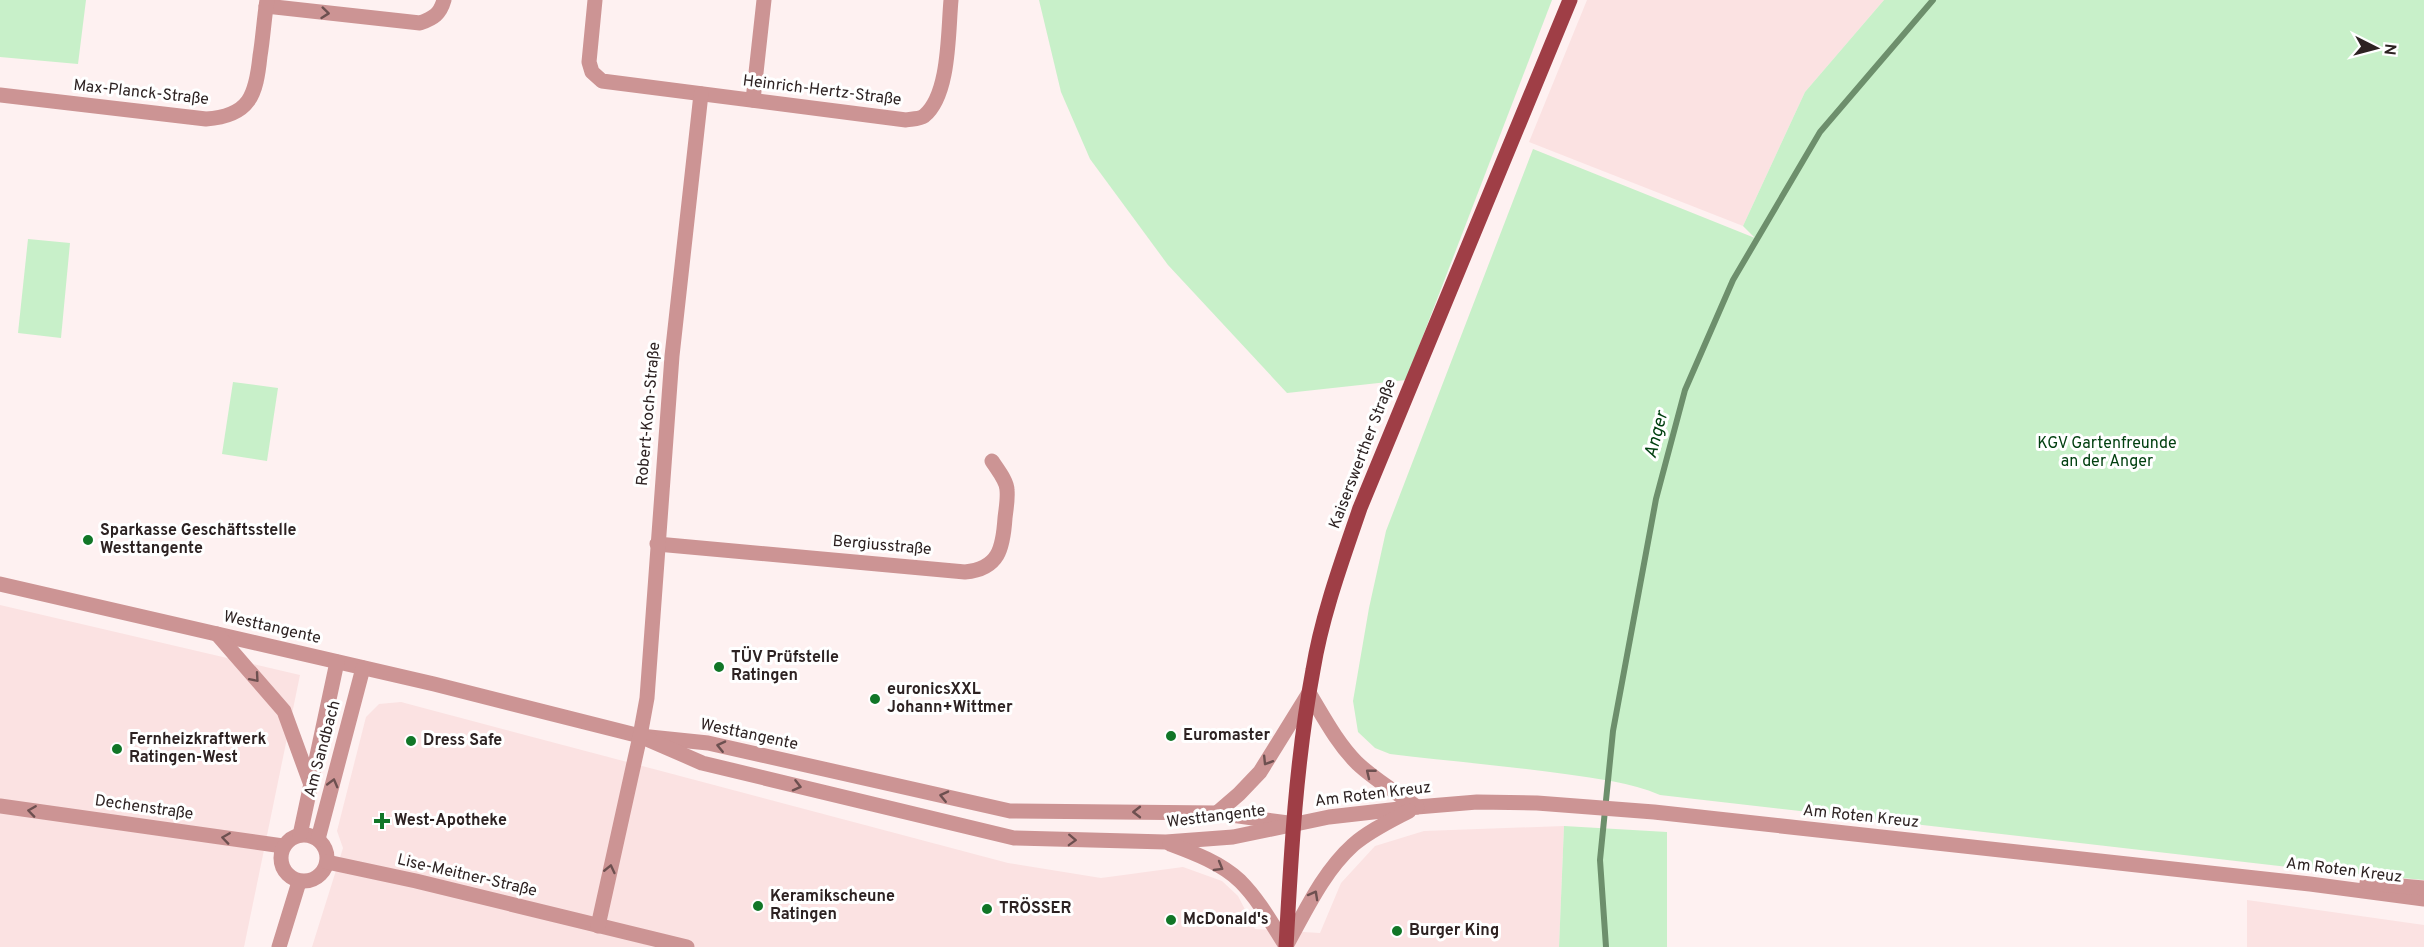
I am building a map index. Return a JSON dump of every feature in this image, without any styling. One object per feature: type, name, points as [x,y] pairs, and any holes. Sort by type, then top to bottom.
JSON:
[{"type":"main road","name":"Kaiserswerther Straße","points":[[1286,947],[1292,824],[1309,693],[1313,667],[1337,577],[1359,507],[1569,0]]},
{"type":"street","name":"Max-Planck-Straße","points":[[0,95],[206,119],[224,118],[238,111],[249,100],[257,85],[267,3],[420,22],[434,18],[442,8],[444,0]]},
{"type":"street","points":[[595,0],[589,62],[597,78],[602,81],[702,94]]},
{"type":"street","points":[[753,100],[764,0]]},
{"type":"street","name":"Heinrich-Hertz-Straße","points":[[702,94],[906,120],[923,117],[934,104],[941,89],[951,0]]},
{"type":"street","name":"Robert-Koch-Straße","points":[[640,736],[646,698],[672,356],[702,94]]},
{"type":"street","name":"Bergiusstraße","points":[[657,544],[965,572],[980,571],[998,554],[1003,539],[1008,488],[992,461]]},
{"type":"street","name":"Westtangente","points":[[0,584],[363,668],[640,736],[708,743],[1010,811],[1217,813],[1292,824]]},
{"type":"street","name":"Am Sandbach","points":[[217,634],[284,711],[311,785]]},
{"type":"street","name":"Am Sandbach","points":[[300,835],[337,662]]},
{"type":"street","name":"Am Sandbach","points":[[318,839],[363,668]]},
{"type":"street","points":[[1217,813],[1260,772],[1309,693],[1358,764],[1417,807],[1352,845],[1319,886],[1286,947]]},
{"type":"street","points":[[598,926],[640,736]]},
{"type":"street","name":"Westtangente","points":[[640,736],[702,763],[1014,838],[1166,842],[1249,834],[1292,824]]},
{"type":"street","name":"Am Roten Kreuz","points":[[1292,824],[1329,817],[1477,802],[1587,806],[2310,884],[2424,899]]},
{"type":"street","name":"Dechenstraße","points":[[0,806],[284,846]]},
{"type":"street","points":[[309,835],[318,839],[324,846],[327,862],[316,879],[299,882],[284,872],[281,853],[291,838],[309,835]]},
{"type":"street","points":[[1166,842],[1222,868],[1240,881],[1263,909],[1286,947]]},
{"type":"street","name":"Lise-Meitner-Straße","points":[[327,862],[687,947]]},
{"type":"street","points":[[279,947],[299,882]]},
{"type":"street","points":[[2310,884],[2382,883],[2424,888]]},
{"type":"shaded area","points":[[1587,0],[1884,0],[1805,92],[1743,226],[1529,142]]},
{"type":"shaded area","points":[[0,605],[300,675],[244,947],[0,947]]},
{"type":"shaded area","points":[[401,702],[1008,863],[1101,878],[1183,867],[1222,881],[1238,896],[1255,929],[1320,933],[1341,883],[1375,846],[1424,831],[1564,826],[1559,947],[312,947],[343,848],[337,831],[366,717],[379,704]]},
{"type":"shaded area","points":[[2247,900],[2424,925],[2424,947],[2247,947]]},
{"type":"green space","points":[[0,0],[86,0],[78,64],[0,57]]},
{"type":"green space","points":[[1039,0],[1552,0],[1406,380],[1287,393],[1168,265],[1090,159],[1061,92]]},
{"type":"green space","name":"KGV Gartenfreunde an der Anger","points":[[1884,0],[2424,0],[2424,880],[2315,870],[1660,795],[1625,784],[1590,778],[1390,754],[1375,748],[1358,732],[1353,701],[1369,608],[1386,531],[1533,149],[1755,238],[1743,226],[1805,92]]},
{"type":"green space","points":[[28,239],[70,243],[61,338],[18,333]]},
{"type":"green space","points":[[233,382],[278,388],[267,461],[222,454]]},
{"type":"green space","points":[[1564,826],[1667,832],[1667,947],[1559,947]]},
{"type":"waterway","name":"Anger","points":[[1606,947],[1600,860],[1613,731],[1656,499],[1685,390],[1733,280],[1820,132],[1933,0]]},
{"type":"place","name":"Sparkasse Geschäftsstelle Westtangente","points":[[88,540]]},
{"type":"place","name":"TÜV Prüfstelle Ratingen","points":[[719,667]]},
{"type":"place","name":"euronicsXXL Johann+Wittmer","points":[[875,699]]},
{"type":"place","name":"Euromaster","points":[[1171,736]]},
{"type":"place","name":"Dress Safe","points":[[411,741]]},
{"type":"place","name":"Fernheizkraftwerk Ratingen-West","points":[[117,749]]},
{"type":"place","name":"West-Apotheke","points":[[382,821]]},
{"type":"place","name":"Keramikscheune Ratingen","points":[[758,906]]},
{"type":"place","name":"TRÖSSER","points":[[987,909]]},
{"type":"place","name":"McDonald's","points":[[1171,920]]},
{"type":"place","name":"Burger King","points":[[1397,931]]}]
